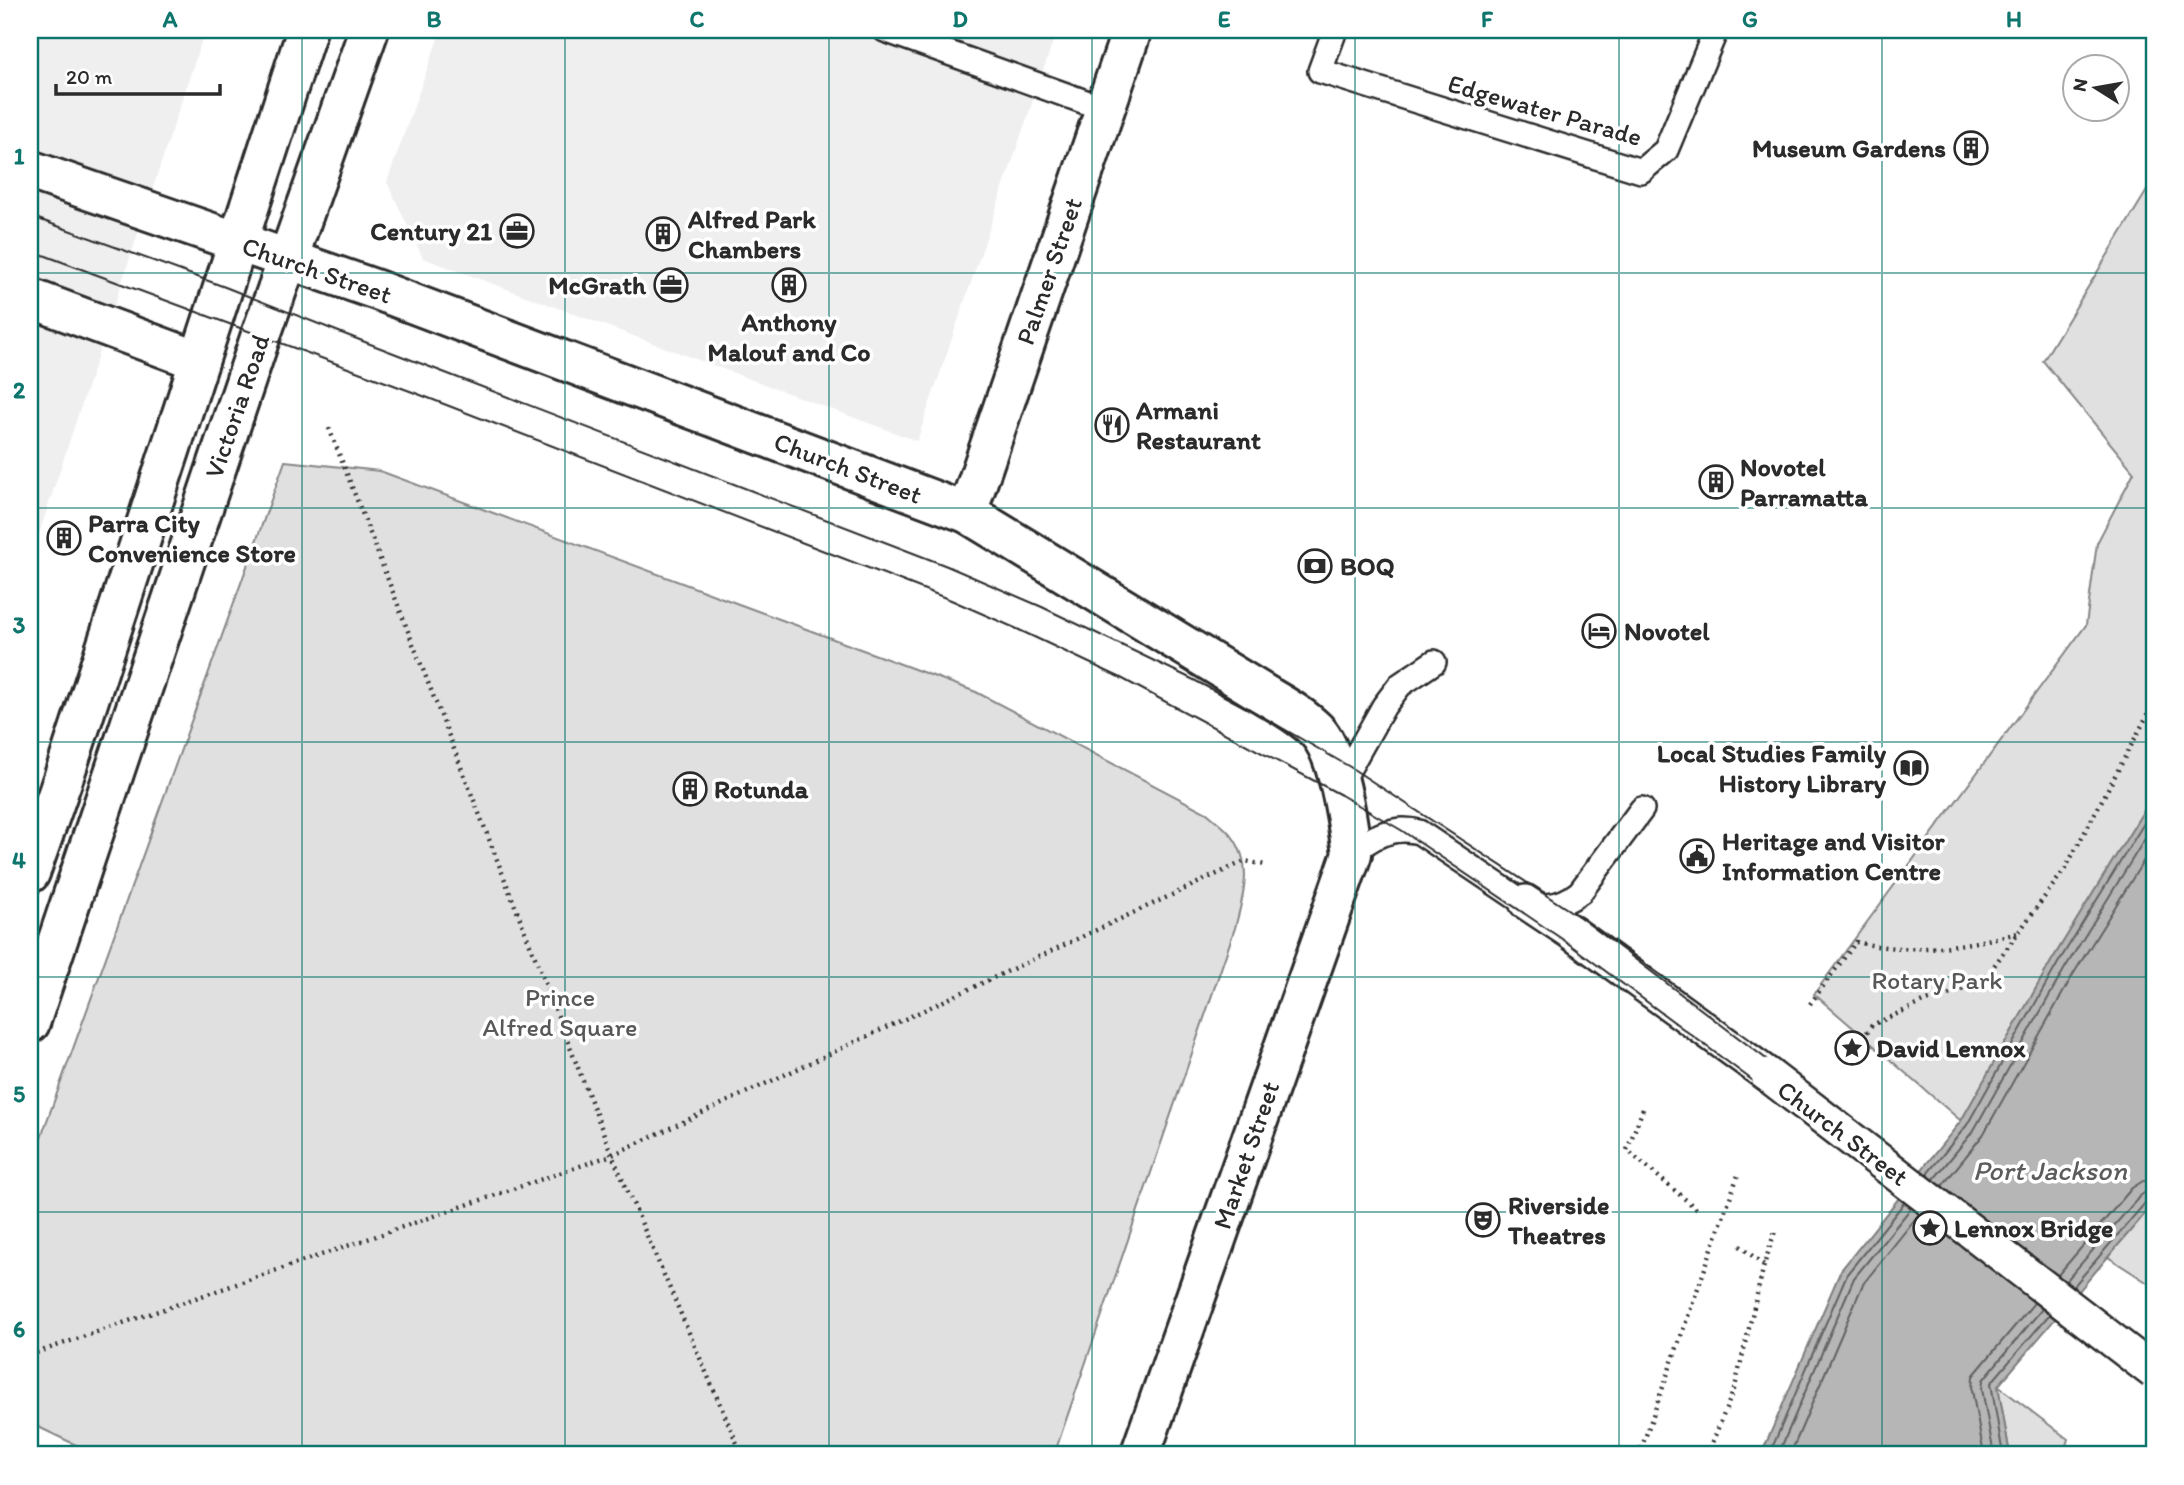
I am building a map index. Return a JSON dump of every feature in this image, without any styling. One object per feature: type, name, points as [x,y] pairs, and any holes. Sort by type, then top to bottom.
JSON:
[{"type":"street","name":"Victoria Road","points":[[30,873],[70,759],[307,30]]},
{"type":"street","name":"Victoria Road","points":[[30,1023],[287,260],[369,30]]},
{"type":"street","name":"Palmer Street","points":[[967,513],[1132,30]]},
{"type":"street","name":"Church Street","points":[[30,170],[377,290],[967,513],[1298,715],[1318,732],[1330,751],[1346,808],[1352,854]]},
{"type":"street","points":[[30,298],[198,361]]},
{"type":"street","name":"Market Street","points":[[1140,1455],[1352,854]]},
{"type":"street","name":"Church Street","points":[[1526,902],[1768,1075],[2154,1372]]},
{"type":"lane","points":[[885,30],[1105,109]]},
{"type":"lane","name":"Edgewater Parade","points":[[1335,30],[1320,71],[1641,171],[1666,150],[1716,30]]},
{"type":"lane","points":[[1339,786],[1384,706],[1401,685],[1434,662]]},
{"type":"lane","name":"Church Street","points":[[1352,854],[1386,833],[1409,829],[1419,832],[1526,902],[1555,906],[1568,901],[1587,883],[1642,808]]},
{"type":"path","points":[[329,428],[612,1155],[742,1455]]},
{"type":"path","points":[[1859,1044],[1872,1025],[1926,1001],[1958,992],[1988,974],[2066,869],[2154,703]]},
{"type":"path","points":[[30,1355],[612,1155],[1245,861],[1265,865]]},
{"type":"path","points":[[1810,1004],[1856,942],[1925,949],[1978,943],[2019,933]]},
{"type":"path","points":[[1643,1109],[1626,1150],[1699,1211]]},
{"type":"path","points":[[1639,1455],[1738,1175]]},
{"type":"path","points":[[1707,1455],[1735,1387],[1764,1265],[1776,1228]]},
{"type":"path","points":[[1740,1246],[1764,1265]]},
{"type":"shaded area","points":[[30,30],[205,30],[30,561]]},
{"type":"shaded area","points":[[441,30],[1057,30],[917,441],[423,258],[387,182]]},
{"type":"green space","name":"Rotary Park","points":[[2154,179],[2154,794],[2052,960],[1961,1121],[1814,994],[2086,625],[2097,543],[2134,472],[2043,361]]},
{"type":"green space","name":"Prince Alfred Square","points":[[285,461],[380,471],[976,692],[1207,813],[1232,836],[1239,847],[1245,870],[1235,928],[1054,1455],[97,1455],[30,1423],[30,1168]]},
{"type":"green space","points":[[2154,1203],[2154,1287],[2108,1257]]},
{"type":"green space","points":[[1998,1386],[2068,1439],[2063,1455],[2010,1455]]},
{"type":"water","name":"Port Jackson","points":[[2154,794],[2154,1203],[1998,1386],[2010,1455],[1761,1455],[1841,1270],[1961,1121],[2052,960]]},
{"type":"tram line","points":[[30,216],[225,287],[947,566],[1042,607],[1258,714],[1350,767],[1581,918],[2154,1354]]},
{"type":"tram line","points":[[30,250],[418,394],[951,600],[1119,677],[1341,795],[1401,830],[1565,941],[1760,1086],[2154,1388]]},
{"type":"place","name":"Museum Gardens","points":[[1971,148]]},
{"type":"place","name":"Century 21","points":[[517,231]]},
{"type":"place","name":"Alfred Park Chambers","points":[[663,234]]},
{"type":"place","name":"McGrath","points":[[671,285]]},
{"type":"place","name":"Anthony Malouf and Co","points":[[789,285]]},
{"type":"place","name":"Armani Restaurant","points":[[1112,425]]},
{"type":"place","name":"Novotel Parramatta","points":[[1716,482]]},
{"type":"place","name":"Parra City Convenience Store","points":[[64,538]]},
{"type":"place","name":"BOQ","points":[[1315,566]]},
{"type":"place","name":"Novotel","points":[[1599,631]]},
{"type":"place","name":"Local Studies Family History Library","points":[[1911,768]]},
{"type":"place","name":"Rotunda","points":[[690,789]]},
{"type":"place","name":"Heritage and Visitor Information Centre","points":[[1697,856]]},
{"type":"place","name":"David Lennox","points":[[1852,1048]]},
{"type":"place","name":"Riverside Theatres","points":[[1483,1220]]},
{"type":"place","name":"Lennox Bridge","points":[[1930,1228]]}]
